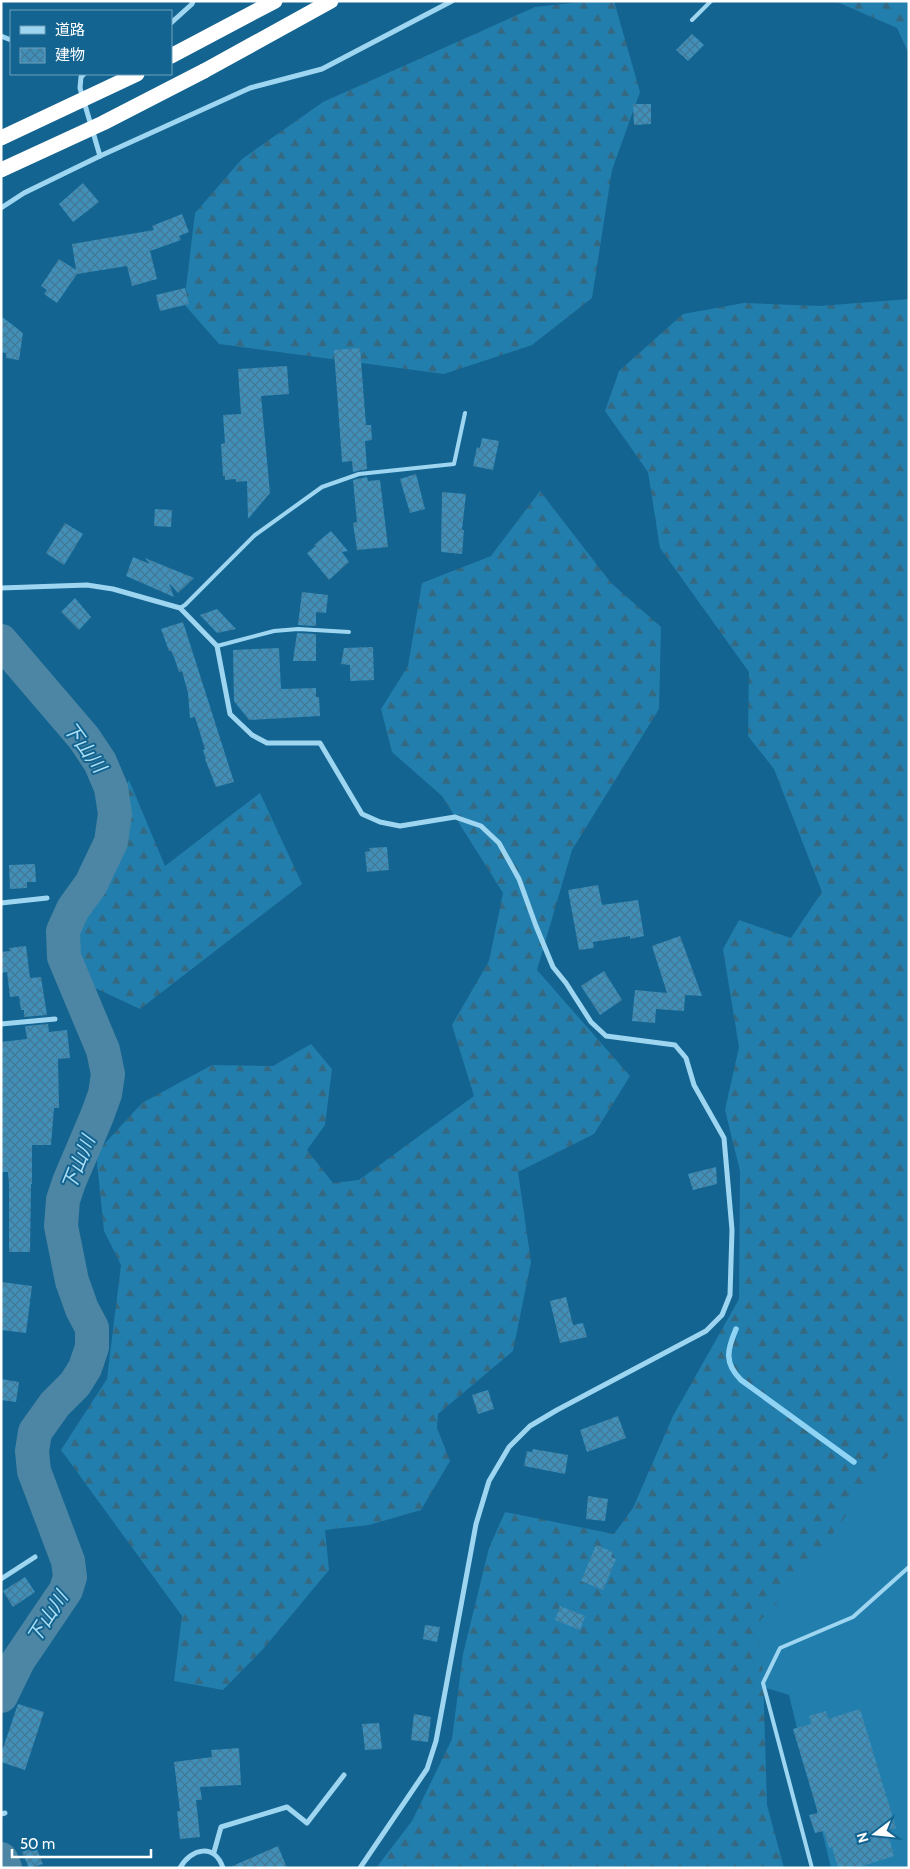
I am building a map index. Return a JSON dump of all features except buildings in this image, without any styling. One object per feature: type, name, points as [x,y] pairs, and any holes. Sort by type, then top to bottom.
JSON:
[{"type":"highway","points":[[172,56],[275,1]]},
{"type":"highway","points":[[1,170],[103,123],[204,71],[331,1]]},
{"type":"highway","points":[[1,138],[134,75]]},
{"type":"street","points":[[172,22],[193,1]]},
{"type":"street","points":[[1,208],[24,194],[100,156],[250,88],[322,69],[452,1]]},
{"type":"street","points":[[82,75],[80,88],[100,156]]},
{"type":"street","points":[[1,588],[87,586],[113,589],[180,608],[217,646],[230,714],[252,735],[267,743],[320,742],[362,814],[380,822],[400,826],[455,817],[481,826],[500,843],[519,879],[553,967],[566,983],[591,1022],[606,1036],[674,1044],[686,1058],[694,1085],[724,1138],[732,1230],[730,1295],[722,1315],[706,1331],[530,1426],[509,1447],[489,1481],[476,1524],[436,1741],[427,1769],[360,1868]]},
{"type":"street","points":[[1,902],[47,898]]},
{"type":"street","points":[[1,1024],[55,1019]]},
{"type":"street","points":[[1,1579],[35,1557]]},
{"type":"street","points":[[214,1852],[220,1827],[287,1806],[307,1823],[344,1775]]},
{"type":"street","points":[[180,1868],[184,1860],[194,1853],[204,1851],[214,1852],[221,1860],[223,1868]]},
{"type":"lane","points":[[692,20],[711,1]]},
{"type":"lane","points":[[180,608],[255,535],[322,487],[359,474],[454,464],[465,414]]},
{"type":"lane","points":[[217,646],[274,631],[298,629],[349,632]]},
{"type":"lane","points":[[812,1868],[764,1682],[780,1648],[853,1617],[909,1567]]},
{"type":"green space","points":[[590,1],[614,1],[640,92],[612,170],[592,298],[532,345],[444,374],[219,344],[184,304],[195,213],[242,159],[323,102],[535,7]]},
{"type":"green space","points":[[835,1],[909,1],[909,54],[897,28]]},
{"type":"green space","points":[[909,299],[909,1353],[895,1371],[909,1408],[909,1426],[806,1572],[757,1624],[763,1675],[767,1805],[784,1868],[376,1868],[412,1821],[452,1739],[463,1654],[489,1548],[505,1512],[614,1534],[633,1508],[673,1416],[739,1299],[740,1171],[725,1110],[739,1047],[723,949],[739,920],[791,938],[822,892],[774,769],[748,736],[749,672],[660,548],[648,472],[605,411],[619,371],[683,314],[744,303],[819,306]]},
{"type":"green space","points":[[540,491],[611,583],[661,627],[659,709],[572,850],[537,970],[630,1076],[594,1134],[518,1172],[531,1262],[513,1351],[438,1414],[437,1428],[450,1461],[421,1510],[369,1525],[325,1530],[329,1570],[264,1648],[223,1690],[174,1681],[182,1616],[61,1450],[107,1379],[121,1265],[104,1231],[96,1153],[142,1103],[212,1065],[273,1066],[311,1044],[332,1069],[325,1125],[307,1150],[333,1183],[359,1180],[474,1096],[452,1025],[489,961],[503,893],[442,796],[392,752],[381,709],[408,666],[422,583],[491,556]]},
{"type":"green space","points":[[129,780],[165,866],[260,793],[302,884],[140,1009],[80,981],[79,869]]},
{"type":"green space","points":[[909,916],[909,1868],[831,1868],[789,1695],[706,1670]]},
{"type":"waterway","name":"下山川","points":[[1,641],[84,738],[100,762],[111,788],[115,814],[111,842],[91,884],[73,909],[63,931],[64,957],[103,1050],[108,1074],[105,1094],[63,1200],[61,1226],[72,1281],[82,1309],[92,1328],[92,1347],[85,1368],[75,1384],[55,1404],[35,1432],[32,1451],[34,1471],[68,1561],[70,1577],[66,1590],[18,1661],[1,1696]]},
{"type":"waterway","points":[[736,1329],[729,1350],[729,1356],[732,1368],[741,1380],[854,1462]]},
{"type":"waterway","name":"下山川","points":[[1,1859],[5,1868]]}]
